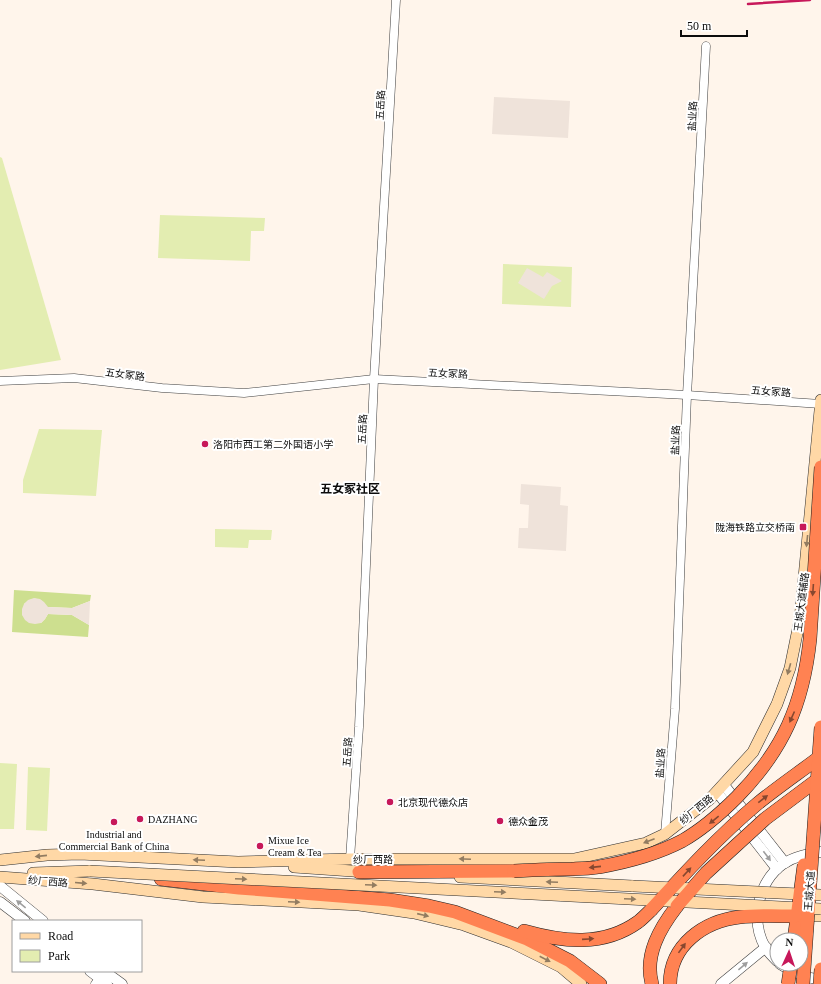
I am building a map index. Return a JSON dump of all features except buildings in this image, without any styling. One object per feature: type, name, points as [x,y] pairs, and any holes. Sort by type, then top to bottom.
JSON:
[{"type":"highway","points":[[359,872],[514,871],[597,868],[642,858],[681,841],[700,830],[718,816],[747,786],[767,762],[783,738],[795,712],[807,666],[810,639],[821,467]]},
{"type":"highway","name":"王城大道","points":[[794,978],[815,806],[821,727]]},
{"type":"highway","points":[[90,871],[238,888],[390,900],[429,906],[537,935],[569,941],[600,939],[616,934],[638,922],[704,854],[757,804],[821,756]]},
{"type":"highway","points":[[652,984],[650,963],[654,943],[664,923],[677,906],[706,873],[765,819],[821,777]]},
{"type":"highway","points":[[795,932],[801,881],[815,806]]},
{"type":"highway","points":[[455,912],[527,939],[570,961],[600,984]]},
{"type":"highway","points":[[670,984],[673,962],[680,949],[690,938],[703,928],[721,921],[739,917],[795,916]]},
{"type":"highway","points":[[820,984],[821,969]]},
{"type":"main road","name":"王城大道辅路","points":[[721,788],[753,752],[777,704],[790,668],[800,619],[821,403]]},
{"type":"main road","name":"纱厂西路","points":[[0,860],[47,855],[80,854],[238,862],[350,859],[574,859],[646,842],[665,834],[710,799],[721,788]]},
{"type":"main road","points":[[238,862],[359,872],[821,895]]},
{"type":"main road","points":[[0,876],[90,871],[821,909]]},
{"type":"main road","name":"纱厂西路","points":[[0,876],[93,884],[203,897],[359,906],[414,913],[464,925],[511,942],[561,967],[581,984]]},
{"type":"main road","points":[[714,890],[821,890]]},
{"type":"main road","points":[[795,916],[821,916]]},
{"type":"street","name":"五岳路","points":[[350,859],[359,724],[374,379],[396,0]]},
{"type":"street","name":"盐业路","points":[[665,834],[674,710],[687,395],[706,46]]},
{"type":"street","name":"五女冢路","points":[[0,382],[74,378],[162,388],[244,393],[374,379],[821,403]]},
{"type":"street","points":[[721,788],[781,866]]},
{"type":"street","points":[[769,951],[759,931],[757,915],[760,898],[766,883],[781,866],[804,854],[821,852]]},
{"type":"street","points":[[0,886],[42,920]]},
{"type":"street","points":[[0,902],[24,920]]},
{"type":"street","points":[[721,984],[766,947]]},
{"type":"street","points":[[92,972],[102,978],[122,984]]},
{"type":"street","points":[[794,978],[821,979]]},
{"type":"green space","points":[[0,157],[2,158],[61,360],[0,370]]},
{"type":"green space","points":[[160,215],[265,218],[264,231],[251,231],[250,261],[158,258]]},
{"type":"green space","points":[[503,264],[572,267],[571,307],[502,304]]},
{"type":"green space","points":[[39,429],[102,430],[96,496],[23,493],[23,480]]},
{"type":"green space","points":[[215,529],[272,530],[271,540],[249,540],[248,548],[215,547]]},
{"type":"green space","points":[[14,590],[91,595],[90,601],[72,608],[47,607],[42,601],[37,599],[27,601],[24,604],[41,623],[48,614],[72,615],[89,625],[88,637],[12,632]]},
{"type":"green space","points":[[0,763],[17,764],[14,829],[0,829]]},
{"type":"green space","points":[[28,767],[50,768],[47,831],[26,830]]},
{"type":"shaded area","points":[[494,97],[570,101],[568,138],[492,134]]},
{"type":"shaded area","points":[[527,268],[543,277],[547,272],[562,281],[552,286],[544,299],[518,283]]},
{"type":"shaded area","points":[[521,484],[561,487],[560,505],[568,506],[566,551],[518,548],[519,528],[528,528],[529,505],[520,504]]},
{"type":"shaded area","points":[[34,598],[40,599],[48,607],[72,608],[90,601],[89,625],[72,615],[48,614],[41,623],[29,623],[22,615],[22,609],[28,600]]},
{"type":"railway","points":[[748,4],[810,0]]},
{"type":"place","name":"洛阳市西工第二外国语小学","points":[[205,444]]},
{"type":"place","name":"陇海铁路立交桥南","points":[[803,527]]},
{"type":"place","name":"北京现代德众店","points":[[390,802]]},
{"type":"place","name":"DAZHANG","points":[[140,819]]},
{"type":"place","name":"德众金茂","points":[[500,821]]},
{"type":"place","name":"Industrial and Commercial Bank of China","points":[[114,822]]},
{"type":"place","name":"Mixue Ice Cream & Tea","points":[[260,846]]},
{"type":"district","name":"五女冢社区","points":[[350,489]]}]
